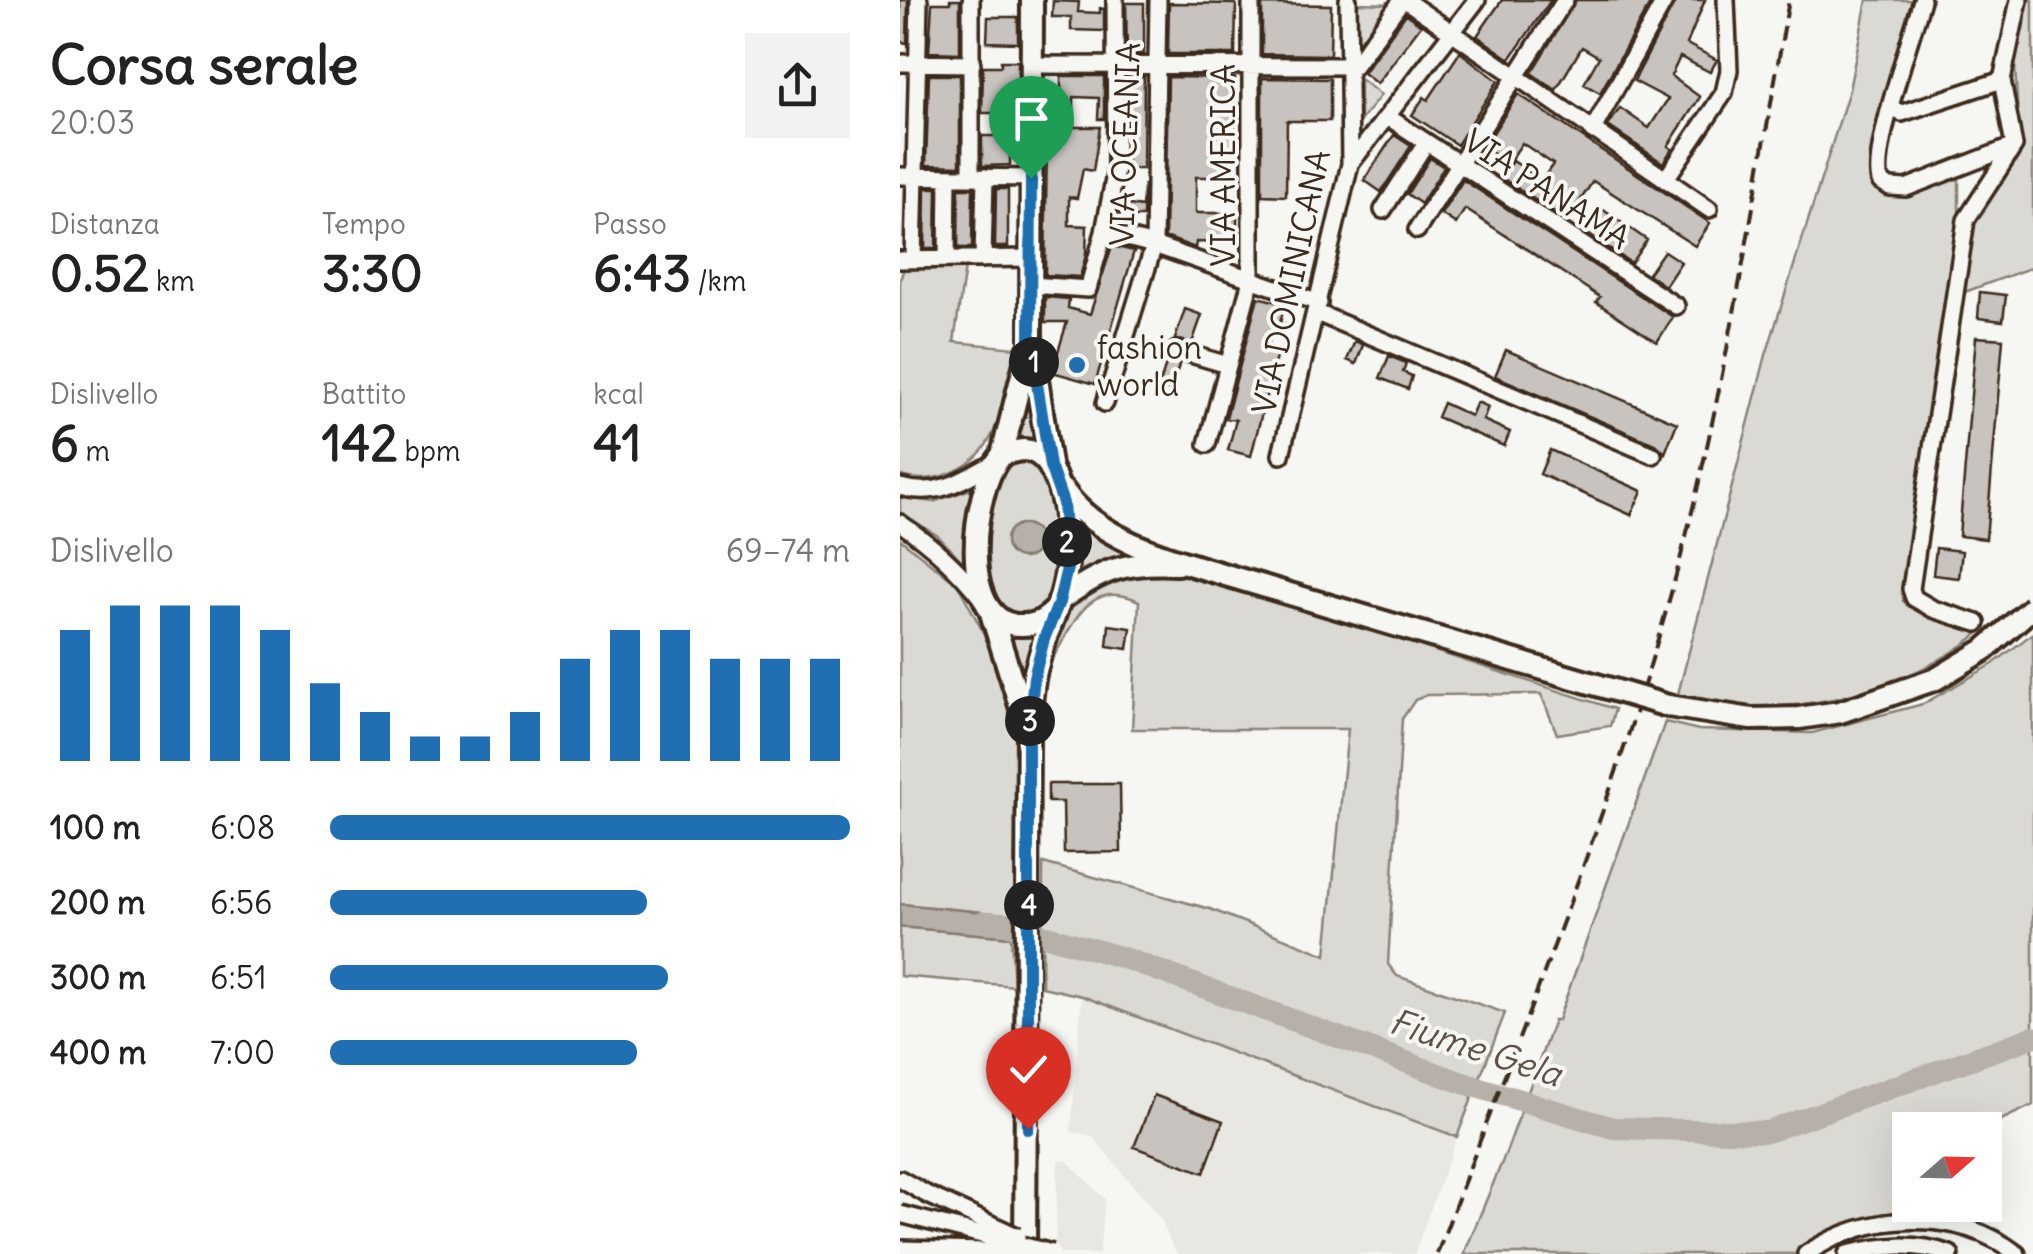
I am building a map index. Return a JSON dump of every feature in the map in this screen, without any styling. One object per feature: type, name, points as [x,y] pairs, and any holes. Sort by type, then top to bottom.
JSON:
[{"type":"main road","points":[[1024,1254],[1028,735],[1034,677],[1068,564],[1066,522],[1053,473],[1030,339],[1032,0]]},
{"type":"main road","points":[[1028,735],[980,580],[976,528],[985,479],[998,459],[1030,339]]},
{"type":"main road","points":[[998,459],[1022,450],[1035,453],[1072,504],[1100,526],[1194,566],[1668,706],[1751,719],[1840,712],[1936,679],[1984,650],[2033,607]]},
{"type":"main road","points":[[988,608],[999,621],[1026,626],[1048,618],[1092,578],[1116,567],[1157,563],[1194,566]]},
{"type":"street","points":[[919,0],[917,64],[908,127],[906,260],[1031,258]]},
{"type":"street","points":[[971,0],[983,259]]},
{"type":"street","points":[[1031,284],[1088,289],[1116,169],[1115,0]]},
{"type":"street","name":"VIA OCEANIA","points":[[1105,403],[1154,245],[1158,0]]},
{"type":"street","name":"VIA AMERICA","points":[[1207,444],[1251,280],[1251,0]]},
{"type":"street","name":"VIA DOMINICANA","points":[[1281,455],[1350,164],[1348,0]]},
{"type":"street","points":[[1032,65],[1354,66],[1403,0],[1710,208]]},
{"type":"street","points":[[1350,164],[1477,0]]},
{"type":"street","points":[[1417,230],[1565,0]]},
{"type":"street","points":[[1592,131],[1665,0]]},
{"type":"street","points":[[1666,180],[1724,92],[1729,70],[1726,0]]},
{"type":"street","points":[[1922,0],[1876,170],[1880,180],[1890,187],[1906,188],[2014,146]]},
{"type":"street","points":[[1977,623],[1933,609],[1914,598],[1911,589],[1966,220],[2014,146],[2002,80],[2019,0]]},
{"type":"street","points":[[900,63],[972,64]]},
{"type":"street","points":[[1892,108],[1902,113],[2002,80]]},
{"type":"street","name":"VIA PANAMA","points":[[1388,117],[1676,306]]},
{"type":"street","points":[[1383,210],[1426,143]]},
{"type":"street","points":[[907,176],[1031,178]]},
{"type":"street","points":[[947,259],[948,176]]},
{"type":"street","points":[[1104,232],[1154,245],[1251,280],[1653,455]]},
{"type":"street","points":[[1177,350],[1228,364]]},
{"type":"street","points":[[900,488],[932,491],[955,486],[998,459]]},
{"type":"street","points":[[900,523],[959,570],[988,608]]},
{"type":"street","points":[[900,1179],[1055,1253]]},
{"type":"street","points":[[900,1214],[1055,1253]]},
{"type":"street","points":[[1806,1254],[1831,1238],[1877,1222],[1920,1220],[1978,1231],[2017,1254]]},
{"type":"street","points":[[1846,1254],[1888,1244],[1925,1246],[1950,1254]]},
{"type":"street","points":[[900,1248],[1055,1253]]},
{"type":"shaded area","points":[[1867,0],[1918,0],[1892,109],[1871,156],[1870,177],[1880,190],[1901,194],[1959,171],[1959,219],[1903,601],[1981,631],[1916,672],[1877,687],[1794,705],[1753,707],[1714,703],[1678,694],[1766,355],[1849,90]]},
{"type":"shaded area","points":[[2028,0],[2033,0],[2033,267],[1962,293],[1971,226],[2019,136],[2015,66]]},
{"type":"shaded area","points":[[1354,3],[1393,4],[1356,52]]},
{"type":"shaded area","points":[[1360,79],[1381,95],[1360,121]]},
{"type":"shaded area","points":[[965,267],[954,342],[1016,348],[1001,413],[986,446],[966,465],[928,479],[900,476],[900,280],[904,268]]},
{"type":"shaded area","points":[[1030,370],[1038,446],[1009,445]]},
{"type":"shaded area","points":[[1020,459],[1046,474],[1055,503],[1058,545],[1057,567],[1047,603],[1039,613],[1017,617],[1007,613],[993,594],[986,554],[987,521],[994,489],[1004,465]]},
{"type":"shaded area","points":[[971,489],[971,570],[938,536],[900,512],[900,497],[933,502]]},
{"type":"shaded area","points":[[1077,519],[1126,553],[1100,561],[1071,580],[1077,548]]},
{"type":"shaded area","points":[[1023,524],[1035,529],[1040,541],[1035,553],[1023,558],[1011,553],[1006,541],[1011,529]]},
{"type":"shaded area","points":[[900,539],[958,585],[996,656],[1017,725],[1014,915],[900,904]]},
{"type":"shaded area","points":[[1135,571],[1174,573],[1245,590],[1615,709],[1610,726],[1557,734],[1541,694],[1426,695],[1415,700],[1402,719],[1388,964],[1397,976],[1505,1013],[1457,1137],[1082,996],[1042,987],[1043,863],[1210,909],[1326,955],[1348,729],[1132,729],[1139,601],[1120,595],[1092,602],[1082,611],[1048,665],[1059,628],[1075,603],[1100,586]]},
{"type":"shaded area","points":[[1037,631],[1024,682],[1004,632],[1019,635]]},
{"type":"shaded area","points":[[2033,633],[2033,1105],[2002,1120],[2002,1112],[1892,1112],[1892,1213],[1839,1229],[1803,1254],[1464,1254],[1554,1020],[1558,1020],[1665,722],[1699,730],[1812,733],[1923,704],[1993,664]]},
{"type":"shaded area","points":[[900,904],[1014,915],[1011,937],[900,927]]},
{"type":"shaded area","points":[[900,927],[1011,937],[1014,986],[900,976]]},
{"type":"shaded area","points":[[1082,996],[1457,1137],[1414,1254],[1179,1254],[1161,1219],[1092,1136],[1071,1132]]},
{"type":"shaded area","points":[[1058,1160],[1067,1161],[1105,1199],[1099,1254],[1055,1254]]},
{"type":"building","points":[[900,0],[908,0],[907,43],[900,42]]},
{"type":"building","points":[[960,0],[960,53],[929,52],[932,3]]},
{"type":"building","points":[[1502,0],[1551,0],[1510,59],[1477,36]]},
{"type":"building","points":[[1576,0],[1652,0],[1600,93],[1584,84],[1599,57],[1582,47],[1556,90],[1531,73]]},
{"type":"building","points":[[1676,0],[1705,0],[1687,44],[1717,60],[1710,72],[1680,57],[1671,76],[1700,97],[1668,146],[1672,149],[1663,163],[1608,126],[1620,108],[1649,128],[1668,99],[1634,81]]},
{"type":"building","points":[[1053,1],[1079,2],[1078,12],[1100,13],[1100,8],[1104,9],[1104,31],[1071,30],[1071,17],[1052,17]]},
{"type":"building","points":[[1126,3],[1144,3],[1144,54],[1127,54]]},
{"type":"building","points":[[1169,3],[1236,4],[1235,54],[1168,54]]},
{"type":"building","points":[[1262,4],[1331,5],[1330,55],[1262,54]]},
{"type":"building","points":[[1406,14],[1421,25],[1377,84],[1363,73]]},
{"type":"building","points":[[988,17],[1018,17],[1018,43],[987,42]]},
{"type":"building","points":[[1460,52],[1498,81],[1457,145],[1412,115],[1424,97],[1428,100]]},
{"type":"building","points":[[1001,61],[1018,61],[1018,113],[982,113],[983,66],[1001,66]]},
{"type":"building","points":[[929,75],[960,75],[960,166],[926,165]]},
{"type":"building","points":[[1061,76],[1104,76],[1104,119],[1098,119],[1099,98],[1074,97],[1074,127],[1100,127],[1093,171],[1083,169],[1077,198],[1069,197],[1069,225],[1087,226],[1080,277],[1045,272],[1047,142],[1051,142],[1051,127],[1061,127]]},
{"type":"building","points":[[1127,77],[1144,77],[1143,169],[1127,169]]},
{"type":"building","points":[[1168,77],[1235,78],[1234,177],[1196,177],[1196,213],[1237,213],[1237,243],[1196,242],[1195,248],[1165,237]]},
{"type":"building","points":[[1262,78],[1330,79],[1330,121],[1287,121],[1286,196],[1262,195]]},
{"type":"building","points":[[1518,94],[1710,223],[1695,246],[1593,181],[1567,221],[1502,178],[1513,161],[1542,180],[1553,164],[1522,143],[1508,164],[1484,147]]},
{"type":"building","points":[[1394,135],[1411,146],[1381,192],[1364,180]]},
{"type":"building","points":[[982,136],[1010,136],[1010,165],[982,166]]},
{"type":"building","points":[[1430,158],[1444,167],[1421,204],[1407,194]]},
{"type":"building","points":[[1463,180],[1673,317],[1657,342],[1596,302],[1600,297],[1465,209],[1456,224],[1441,214]]},
{"type":"building","points":[[1144,184],[1143,217],[1134,217],[1132,226],[1117,223],[1123,204],[1142,207]]},
{"type":"building","points":[[926,188],[937,188],[936,248],[925,248]]},
{"type":"building","points":[[959,188],[973,188],[972,248],[958,248]]},
{"type":"building","points":[[996,189],[1008,189],[1008,247],[995,247]]},
{"type":"building","points":[[1599,207],[1647,240],[1631,263],[1583,231]]},
{"type":"building","points":[[1112,246],[1134,251],[1095,384],[1052,372],[1067,322],[1045,322],[1045,297],[1069,299],[1068,308],[1090,314]]},
{"type":"building","points":[[1664,251],[1681,262],[1665,286],[1648,274]]},
{"type":"building","points":[[1980,292],[2006,295],[2003,321],[1978,318]]},
{"type":"building","points":[[1258,297],[1285,304],[1280,323],[1285,324],[1282,335],[1271,333],[1267,350],[1277,353],[1251,456],[1228,450],[1236,420],[1226,418]]},
{"type":"building","points":[[1185,309],[1202,315],[1192,343],[1175,339]]},
{"type":"building","points":[[1976,337],[2003,339],[1986,539],[1959,536]]},
{"type":"building","points":[[1355,341],[1363,345],[1356,364],[1347,360]]},
{"type":"building","points":[[1506,350],[1677,423],[1665,453],[1657,445],[1495,376]]},
{"type":"building","points":[[1389,356],[1406,363],[1403,372],[1412,376],[1408,389],[1380,378]]},
{"type":"building","points":[[1168,357],[1180,362],[1171,391],[1159,387]]},
{"type":"building","points":[[1477,402],[1488,407],[1483,420],[1510,432],[1504,446],[1437,417],[1443,403],[1471,416]]},
{"type":"building","points":[[1550,450],[1642,491],[1631,515],[1540,474]]},
{"type":"building","points":[[1936,548],[1962,551],[1959,578],[1933,575]]},
{"type":"building","points":[[1109,625],[1131,628],[1128,649],[1107,646]]},
{"type":"building","points":[[1048,784],[1120,784],[1121,852],[1064,853],[1063,802],[1048,802]]},
{"type":"building","points":[[1154,1095],[1223,1121],[1204,1173],[1134,1147]]},
{"type":"waterway","name":"Fiume Gela","points":[[982,922],[1001,923],[1124,958],[1460,1082],[1613,1128],[1767,1132],[2033,1037]]},
{"type":"railway","points":[[1437,1254],[1599,821],[1681,556],[1713,418],[1789,0]]},
{"type":"place","name":"fashion world","points":[[1077,365]]},
{"type":"route","points":[[1028,1129],[1028,735],[1034,677],[1068,564],[1063,503],[1050,466],[1030,339],[1031,178]]}]
